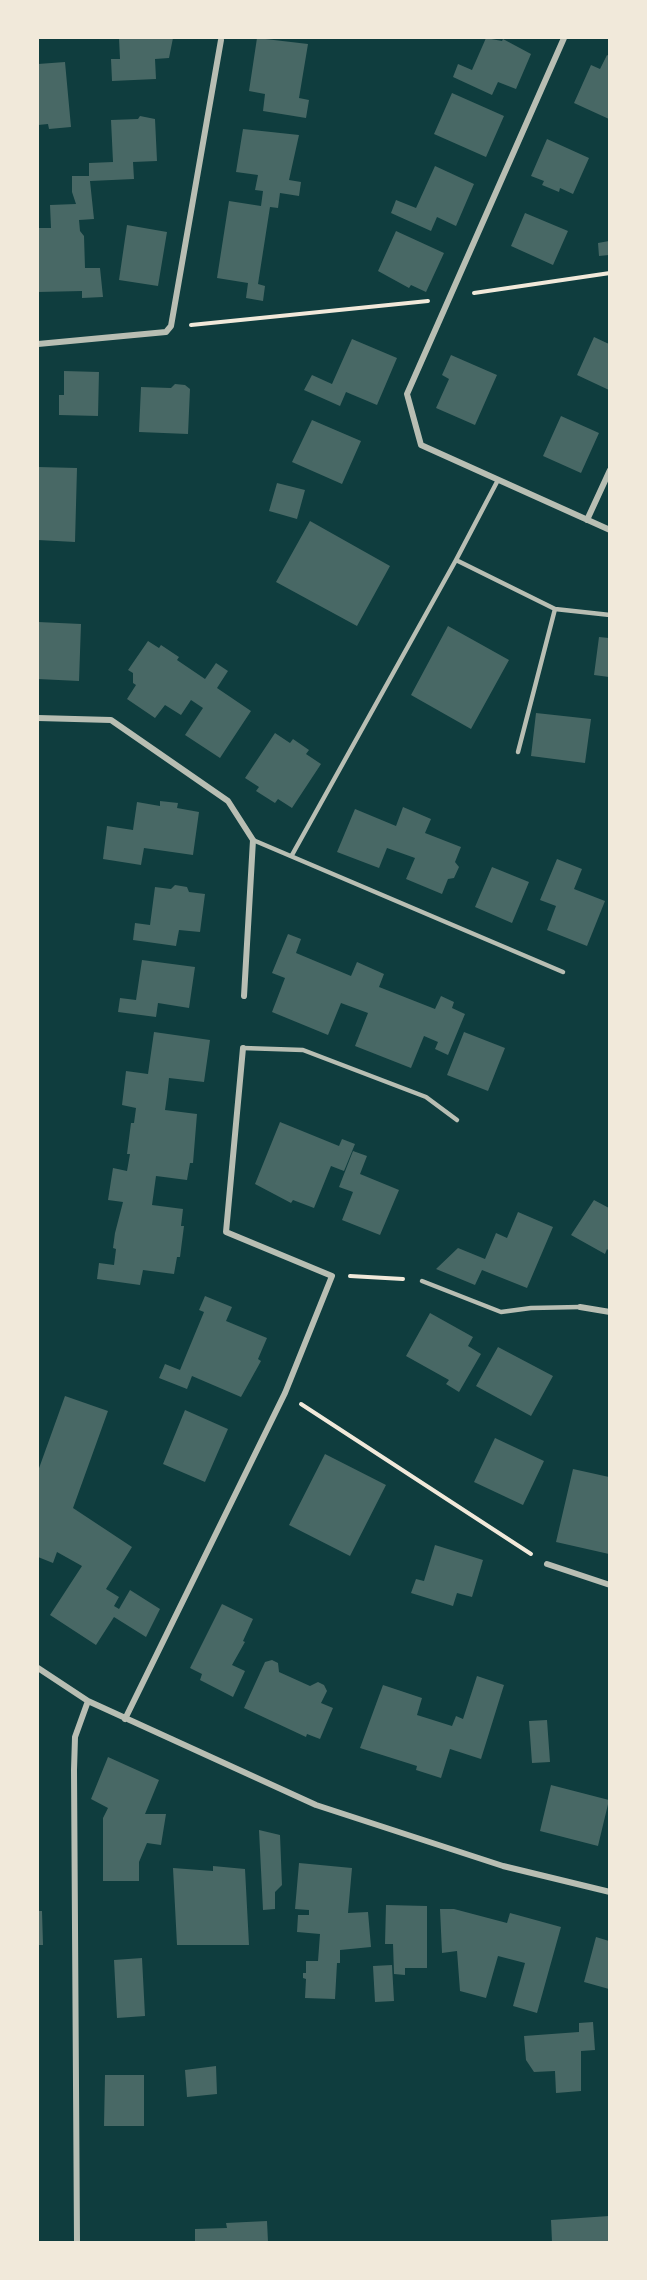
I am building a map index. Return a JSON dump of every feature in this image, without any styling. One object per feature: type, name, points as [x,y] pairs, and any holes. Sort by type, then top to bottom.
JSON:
[{"type":"street","points":[[564,38],[407,394],[421,445],[609,530]]},
{"type":"street","points":[[38,344],[168,329],[221,40]]},
{"type":"street","points":[[587,520],[609,470]]},
{"type":"street","points":[[38,718],[111,720],[228,801],[253,840],[244,996]]},
{"type":"street","points":[[125,1719],[285,1393],[332,1276],[226,1232],[243,1048]]},
{"type":"street","points":[[580,1307],[609,1312]]},
{"type":"street","points":[[547,1564],[609,1585]]},
{"type":"street","points":[[38,1668],[88,1701],[316,1806],[503,1866],[609,1892]]},
{"type":"street","points":[[76,2242],[74,1770],[75,1737],[88,1701]]},
{"type":"lane","points":[[292,855],[498,480]]},
{"type":"lane","points":[[456,560],[555,609],[609,615]]},
{"type":"lane","points":[[518,752],[555,609]]},
{"type":"lane","points":[[253,840],[563,972]]},
{"type":"lane","points":[[243,1048],[303,1050],[426,1097],[457,1120]]},
{"type":"lane","points":[[422,1281],[501,1312],[531,1308],[580,1307]]},
{"type":"path","points":[[168,329],[449,297],[609,273]]},
{"type":"path","points":[[332,1276],[361,1275],[422,1281]]},
{"type":"path","points":[[285,1393],[547,1564]]},
{"type":"building","points":[[119,38],[173,38],[169,58],[155,59],[156,79],[112,81],[111,59],[120,59]]},
{"type":"building","points":[[257,38],[308,44],[299,98],[309,100],[306,118],[263,111],[265,94],[249,91]]},
{"type":"building","points":[[486,38],[502,41],[503,39],[531,54],[516,89],[498,82],[492,95],[453,77],[458,64],[472,70]]},
{"type":"building","points":[[607,55],[609,56],[609,119],[574,103],[591,65],[600,69]]},
{"type":"building","points":[[65,62],[71,127],[49,129],[48,124],[38,125],[38,64]]},
{"type":"building","points":[[452,93],[504,116],[486,157],[434,134]]},
{"type":"building","points":[[140,116],[155,119],[157,161],[133,162],[134,179],[90,181],[94,219],[79,220],[80,231],[84,236],[85,268],[100,268],[103,297],[82,298],[82,291],[38,292],[38,228],[51,228],[50,205],[76,204],[72,192],[72,176],[89,176],[89,163],[113,162],[111,120],[138,119]]},
{"type":"building","points":[[243,129],[299,135],[289,180],[301,182],[299,196],[280,193],[278,208],[270,207],[258,284],[265,286],[263,301],[246,298],[248,283],[217,278],[229,201],[261,206],[263,191],[255,190],[258,175],[236,172]]},
{"type":"building","points":[[547,139],[589,158],[573,194],[560,188],[559,192],[542,185],[544,181],[531,176]]},
{"type":"building","points":[[435,166],[474,184],[456,226],[437,217],[431,231],[391,213],[396,200],[416,208]]},
{"type":"building","points":[[525,213],[568,231],[553,265],[511,246]]},
{"type":"building","points":[[127,225],[167,232],[158,286],[119,280]]},
{"type":"building","points":[[396,231],[444,253],[426,292],[411,285],[409,288],[378,271]]},
{"type":"building","points":[[609,241],[609,255],[599,256],[598,243]]},
{"type":"building","points":[[594,337],[609,344],[609,390],[577,375]]},
{"type":"building","points":[[352,339],[397,358],[377,405],[346,392],[340,406],[304,390],[312,375],[332,384]]},
{"type":"building","points":[[451,355],[497,375],[475,425],[436,408],[449,379],[442,375]]},
{"type":"building","points":[[64,371],[99,372],[98,416],[59,415],[59,395],[64,395]]},
{"type":"building","points":[[175,384],[185,385],[190,389],[188,434],[139,432],[141,387],[171,388]]},
{"type":"building","points":[[561,416],[599,433],[581,473],[543,456]]},
{"type":"building","points":[[312,420],[361,441],[342,484],[292,462]]},
{"type":"building","points":[[38,467],[77,468],[75,542],[38,540]]},
{"type":"building","points":[[277,483],[305,490],[297,519],[269,511]]},
{"type":"building","points":[[310,521],[390,566],[357,626],[276,582]]},
{"type":"building","points":[[38,622],[81,624],[79,681],[38,679]]},
{"type":"building","points":[[448,626],[509,660],[471,729],[411,695]]},
{"type":"building","points":[[599,637],[609,638],[609,677],[594,675]]},
{"type":"building","points":[[148,641],[159,648],[161,645],[179,657],[177,660],[205,679],[216,663],[228,671],[217,688],[251,711],[220,758],[185,735],[203,708],[191,700],[181,715],[165,705],[155,718],[127,699],[136,685],[133,683],[133,673],[128,670]]},
{"type":"building","points":[[536,713],[591,719],[585,763],[531,756]]},
{"type":"building","points":[[275,733],[290,743],[293,739],[309,750],[306,754],[321,764],[292,808],[278,799],[275,803],[256,791],[259,787],[245,778]]},
{"type":"building","points":[[160,801],[178,803],[177,808],[199,812],[193,855],[144,848],[141,865],[103,859],[107,826],[133,830],[137,802],[160,806]]},
{"type":"building","points":[[403,807],[431,819],[425,833],[461,847],[455,862],[459,867],[454,878],[448,879],[442,894],[406,879],[415,858],[387,848],[379,868],[337,852],[355,809],[396,826]]},
{"type":"building","points":[[557,859],[582,869],[574,889],[605,901],[587,946],[547,930],[556,906],[540,900]]},
{"type":"building","points":[[492,867],[529,882],[512,923],[475,907]]},
{"type":"building","points":[[175,885],[187,887],[189,892],[205,894],[200,932],[179,930],[176,946],[133,940],[135,923],[150,925],[155,887],[171,889]]},
{"type":"building","points":[[288,934],[301,939],[296,953],[351,976],[357,962],[384,974],[379,987],[435,1009],[441,996],[454,1002],[452,1008],[465,1014],[448,1055],[435,1049],[438,1042],[424,1036],[411,1068],[355,1046],[368,1013],[341,1003],[328,1035],[272,1012],[285,978],[272,973]]},
{"type":"building","points":[[142,960],[195,967],[189,1008],[158,1003],[156,1017],[118,1012],[120,998],[136,1000]]},
{"type":"building","points":[[154,1032],[210,1040],[204,1082],[169,1078],[165,1110],[197,1114],[193,1163],[190,1163],[187,1180],[156,1176],[152,1205],[183,1209],[181,1226],[184,1226],[180,1257],[177,1257],[174,1274],[143,1270],[140,1285],[97,1279],[99,1263],[114,1265],[115,1233],[123,1202],[108,1200],[113,1168],[127,1171],[130,1154],[127,1154],[131,1123],[134,1123],[136,1108],[122,1105],[126,1071],[148,1074]]},
{"type":"building","points":[[464,1032],[505,1048],[488,1091],[447,1075]]},
{"type":"building","points":[[280,1122],[339,1146],[342,1139],[355,1144],[344,1171],[331,1166],[314,1208],[293,1200],[291,1203],[255,1184]]},
{"type":"building","points":[[353,1151],[367,1156],[360,1174],[399,1190],[380,1235],[342,1220],[353,1192],[339,1187]]},
{"type":"building","points":[[594,1200],[609,1208],[609,1251],[607,1249],[605,1254],[571,1235]]},
{"type":"building","points":[[518,1212],[553,1227],[527,1288],[482,1270],[475,1285],[436,1269],[458,1248],[485,1259],[496,1233],[507,1238]]},
{"type":"building","points":[[205,1296],[232,1307],[226,1321],[267,1338],[258,1359],[261,1361],[241,1397],[192,1376],[187,1389],[159,1378],[165,1364],[180,1370],[204,1312],[199,1310]]},
{"type":"building","points":[[430,1313],[473,1337],[468,1346],[481,1354],[459,1392],[446,1384],[449,1380],[406,1356]]},
{"type":"building","points":[[498,1347],[553,1376],[531,1416],[476,1386]]},
{"type":"building","points":[[65,1396],[108,1411],[73,1508],[132,1547],[106,1589],[119,1597],[114,1606],[119,1609],[130,1590],[160,1609],[146,1637],[114,1617],[96,1645],[50,1615],[82,1566],[57,1552],[53,1563],[38,1557],[38,1471]]},
{"type":"building","points":[[185,1410],[228,1429],[205,1482],[163,1464]]},
{"type":"building","points":[[495,1438],[544,1461],[523,1505],[474,1482]]},
{"type":"building","points":[[325,1454],[386,1485],[350,1556],[289,1525]]},
{"type":"building","points":[[573,1469],[609,1477],[609,1554],[556,1542]]},
{"type":"building","points":[[435,1545],[483,1560],[472,1597],[457,1593],[453,1606],[411,1593],[416,1579],[424,1581]]},
{"type":"building","points":[[222,1604],[253,1619],[243,1641],[245,1642],[232,1665],[245,1671],[233,1697],[200,1680],[202,1674],[190,1668]]},
{"type":"building","points":[[272,1660],[278,1663],[279,1672],[310,1686],[318,1682],[324,1685],[327,1691],[321,1703],[333,1708],[320,1739],[307,1734],[306,1737],[244,1708],[265,1662]]},
{"type":"building","points":[[477,1676],[504,1685],[481,1759],[450,1749],[441,1778],[416,1770],[417,1766],[360,1748],[383,1685],[422,1698],[417,1715],[452,1726],[456,1716],[463,1719]]},
{"type":"building","points":[[547,1720],[550,1762],[532,1763],[529,1721]]},
{"type":"building","points":[[108,1757],[159,1780],[145,1814],[166,1814],[161,1845],[147,1843],[139,1862],[139,1881],[103,1881],[103,1818],[108,1808],[91,1799]]},
{"type":"building","points":[[551,1785],[609,1800],[598,1846],[540,1831]]},
{"type":"building","points":[[259,1830],[280,1835],[282,1885],[275,1892],[275,1909],[263,1910]]},
{"type":"building","points":[[299,1863],[352,1868],[348,1913],[368,1912],[371,1947],[340,1950],[335,1999],[305,1998],[306,1979],[303,1978],[303,1973],[306,1973],[306,1961],[318,1961],[320,1934],[297,1932],[298,1915],[309,1915],[309,1910],[295,1909]]},
{"type":"building","points":[[213,1866],[245,1869],[249,1945],[177,1945],[173,1868],[213,1871]]},
{"type":"building","points":[[386,1905],[427,1906],[427,1968],[405,1968],[405,1975],[394,1974],[393,1944],[385,1944]]},
{"type":"building","points":[[440,1909],[454,1909],[507,1923],[510,1913],[561,1927],[537,2013],[513,2006],[525,1963],[498,1956],[486,1998],[460,1991],[457,1951],[442,1953]]},
{"type":"building","points":[[38,1911],[42,1911],[43,1945],[38,1945]]},
{"type":"building","points":[[596,1937],[609,1941],[609,1989],[584,1982]]},
{"type":"building","points":[[142,1958],[145,2016],[117,2018],[114,1960]]},
{"type":"building","points":[[392,1965],[394,2001],[375,2002],[373,1966]]},
{"type":"building","points":[[593,2022],[595,2050],[581,2051],[581,2091],[556,2093],[555,2071],[534,2072],[526,2060],[524,2036],[579,2032],[579,2023]]},
{"type":"building","points":[[216,2066],[217,2094],[187,2097],[185,2070]]},
{"type":"building","points":[[105,2075],[144,2075],[144,2126],[104,2126]]},
{"type":"building","points":[[609,2216],[609,2242],[552,2242],[551,2220]]},
{"type":"building","points":[[267,2221],[268,2242],[195,2242],[195,2229],[227,2228],[226,2223]]}]
